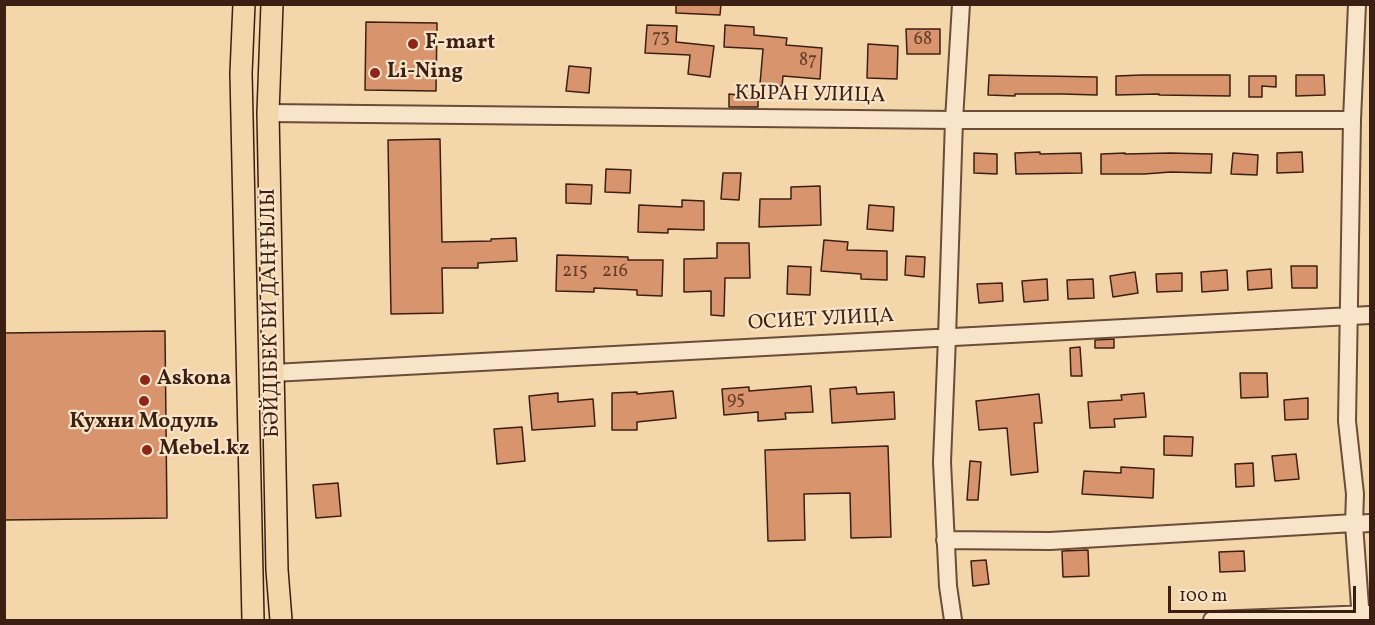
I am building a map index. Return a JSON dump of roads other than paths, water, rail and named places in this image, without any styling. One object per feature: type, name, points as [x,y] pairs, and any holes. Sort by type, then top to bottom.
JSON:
[{"type":"main road","name":"БӘЙДІБЕК БИ ДАҢҒЫЛЫ","points":[[244,4],[241,73],[254,621]]},
{"type":"main road","name":"БӘЙДІБЕК БИ ДАҢҒЫЛЫ","points":[[272,4],[268,113],[277,570],[281,621]]},
{"type":"street","points":[[953,621],[948,586],[942,462],[954,120],[961,4]]},
{"type":"street","points":[[1212,621],[1364,616],[1360,524],[1347,421],[1352,120],[1357,4]]},
{"type":"street","name":"КЫРАН УЛИЦА","points":[[268,113],[954,120],[1352,120]]},
{"type":"street","name":"ОСИЕТ УЛИЦА","points":[[273,374],[1371,315]]},
{"type":"street","points":[[945,540],[1050,541],[1360,524]]},
{"type":"place","name":"F-mart","points":[[413,44]]},
{"type":"place","name":"Li-Ning","points":[[375,73]]},
{"type":"place","name":"Askona","points":[[145,380]]},
{"type":"place","name":"Кухни Модуль","points":[[144,401]]},
{"type":"place","name":"Mebel.kz","points":[[147,450]]}]
